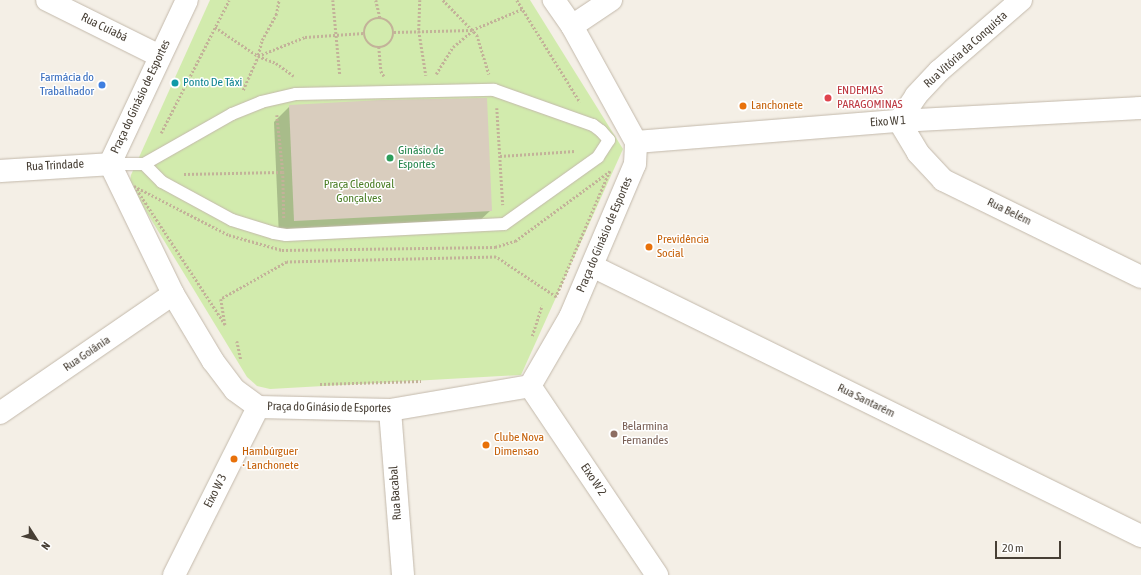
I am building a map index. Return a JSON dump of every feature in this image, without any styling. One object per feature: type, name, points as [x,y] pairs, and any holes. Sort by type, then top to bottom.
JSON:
[{"type":"street","name":"Rua Cuiabá","points":[[47,0],[160,56]]},
{"type":"street","name":"Praça do Ginásio de Esportes","points":[[187,0],[110,164],[173,294],[213,361],[235,390],[258,407],[390,410],[530,386],[570,317],[635,164],[633,136]]},
{"type":"street","points":[[554,0],[572,26],[633,136]]},
{"type":"street","points":[[572,26],[611,0]]},
{"type":"street","name":"Rua Vitória da Conquista","points":[[899,121],[916,96],[939,70],[1021,0]]},
{"type":"street","name":"Eixo W 1","points":[[633,136],[1141,108]]},
{"type":"street","name":"Rua Belém","points":[[899,121],[918,153],[943,180],[1141,277]]},
{"type":"street","name":"Rua Trindade","points":[[0,171],[110,164]]},
{"type":"street","name":"Rua Santarém","points":[[592,266],[1141,536]]},
{"type":"street","name":"Rua Goiânia","points":[[0,413],[173,294]]},
{"type":"street","name":"Eixo W 2","points":[[530,386],[656,575]]},
{"type":"street","name":"Eixo W 3","points":[[174,575],[258,407]]},
{"type":"street","name":"Rua Bacabal","points":[[390,410],[403,575]]},
{"type":"lane","points":[[110,164],[144,164],[232,114],[261,102],[296,94],[494,90],[593,124],[608,140]]},
{"type":"lane","points":[[608,140],[633,136]]},
{"type":"lane","points":[[144,164],[162,182],[232,220],[274,233],[286,235],[504,224],[598,157],[608,140]]},
{"type":"path","points":[[240,96],[258,56],[262,40],[276,15],[279,0]]},
{"type":"path","points":[[333,0],[340,81]]},
{"type":"path","points":[[376,0],[380,18]]},
{"type":"path","points":[[420,0],[419,31],[427,80]]},
{"type":"path","points":[[443,0],[477,35],[494,90]]},
{"type":"path","points":[[517,0],[582,105]]},
{"type":"path","points":[[432,80],[453,47],[472,30],[522,9]]},
{"type":"path","points":[[380,18],[392,24],[394,32],[388,44],[379,48],[374,47],[367,41],[364,33],[369,22],[380,18]]},
{"type":"path","points":[[215,27],[258,56],[276,63],[295,77]]},
{"type":"path","points":[[394,32],[472,30]]},
{"type":"path","points":[[258,56],[305,37],[364,33]]},
{"type":"path","points":[[379,48],[381,71],[385,77]]},
{"type":"path","points":[[277,99],[286,235]]},
{"type":"path","points":[[504,109],[496,106],[504,224]]},
{"type":"path","points":[[500,156],[578,151]]},
{"type":"path","points":[[183,174],[283,172]]},
{"type":"path","points":[[530,341],[542,306]]},
{"type":"path","points":[[237,341],[243,366]]},
{"type":"path","points":[[314,385],[424,380]]},
{"type":"green space","name":"Praça Cleodoval Gonçalves","points":[[210,0],[530,0],[623,149],[521,375],[270,389],[257,386],[247,377],[135,193],[130,181],[131,175]]},
{"type":"building","name":"Ginásio de Esportes","points":[[487,98],[492,211],[294,221],[289,105],[381,100]]},
{"type":"place","name":"Ponto De Táxi","points":[[175,83]]},
{"type":"place","name":"Farmácia do Trabalhador","points":[[102,85]]},
{"type":"place","name":"ENDEMIAS PARAGOMINAS","points":[[828,98]]},
{"type":"place","name":"Lanchonete","points":[[743,106]]},
{"type":"place","name":"Ginásio de Esportes","points":[[390,158]]},
{"type":"place","name":"Previdência Social","points":[[649,247]]},
{"type":"place","name":"Belarmina Fernandes","points":[[614,434]]},
{"type":"place","name":"Clube Nova Dimensao","points":[[486,445]]},
{"type":"place","name":"Hambúrguer • Lanchonete","points":[[234,459]]}]
